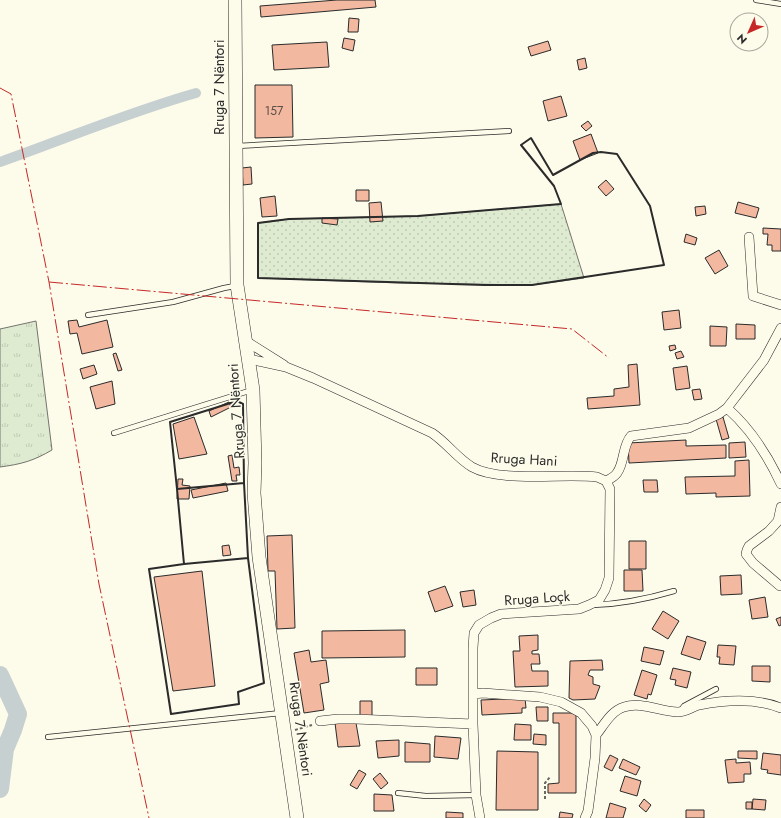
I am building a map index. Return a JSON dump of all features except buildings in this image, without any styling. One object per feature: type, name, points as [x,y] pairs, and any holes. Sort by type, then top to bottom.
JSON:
[{"type":"main road","name":"Rruga 7 Nëntori","points":[[235,0],[237,286],[253,390],[255,463],[254,493],[258,544],[286,731],[297,818]]},
{"type":"street","points":[[749,237],[753,296],[781,305]]},
{"type":"street","points":[[606,481],[616,474],[620,468],[627,440],[631,436],[689,428],[719,414],[728,408],[764,360],[781,328]]},
{"type":"street","name":"Rruga Hani","points":[[246,341],[286,367]]},
{"type":"street","name":"Rruga Hani","points":[[249,359],[286,367],[314,378],[432,433],[441,439],[472,467],[481,471],[503,475],[586,475],[597,476],[606,481]]},
{"type":"street","points":[[728,408],[757,442],[772,464],[781,484]]},
{"type":"street","name":"Rruga Loçk","points":[[480,818],[476,795],[473,724],[474,633],[480,625],[501,614],[578,609],[599,600],[605,590],[609,578],[610,489],[606,481]]},
{"type":"street","points":[[780,586],[753,563],[746,554],[749,546],[769,531],[778,521],[781,507]]},
{"type":"street","points":[[473,694],[483,693],[540,697],[561,702],[581,713],[592,726],[596,735],[595,758],[586,818]]},
{"type":"street","points":[[596,735],[615,710],[633,705],[679,712],[696,706],[716,702],[759,702],[781,708]]},
{"type":"street","points":[[320,721],[355,719],[473,724]]},
{"type":"lane","points":[[756,0],[781,4]]},
{"type":"lane","points":[[235,146],[509,131]]},
{"type":"lane","points":[[88,315],[173,302],[224,288],[237,286]]},
{"type":"lane","points":[[114,433],[253,390]]},
{"type":"lane","points":[[589,605],[617,604],[640,600],[674,591]]},
{"type":"lane","points":[[679,712],[684,706],[716,689]]},
{"type":"lane","points":[[48,737],[283,713]]},
{"type":"lane","points":[[398,793],[426,796],[476,795]]},
{"type":"path","points":[[286,731],[304,727],[320,721]]},
{"type":"path","points":[[545,799],[545,783],[550,777]]},
{"type":"green space","points":[[561,204],[584,278],[532,285],[400,283],[258,278],[258,223],[289,219],[418,216]]},
{"type":"green space","points":[[36,321],[52,450],[27,462],[0,467],[0,329]]},
{"type":"waterway","points":[[0,162],[122,117],[196,93]]},
{"type":"waterway","points":[[0,675],[18,714],[5,749],[0,789]]},
{"type":"wall","points":[[531,138],[553,175],[593,153],[601,152],[617,154],[650,206],[664,265],[532,285],[484,285],[258,278],[258,223],[289,219],[418,216],[561,204],[554,186],[521,145],[531,138]]},
{"type":"wall","points":[[237,401],[243,404],[244,483],[177,489],[170,422],[237,401]]},
{"type":"wall","points":[[244,483],[248,558],[184,564],[177,489],[244,483]]},
{"type":"wall","points":[[248,558],[264,683],[238,692],[239,704],[171,714],[149,569],[248,558]]},
{"type":"power","points":[[0,88],[11,94],[49,282],[99,584],[149,818]]},
{"type":"power","points":[[49,282],[572,329],[609,358]]}]
